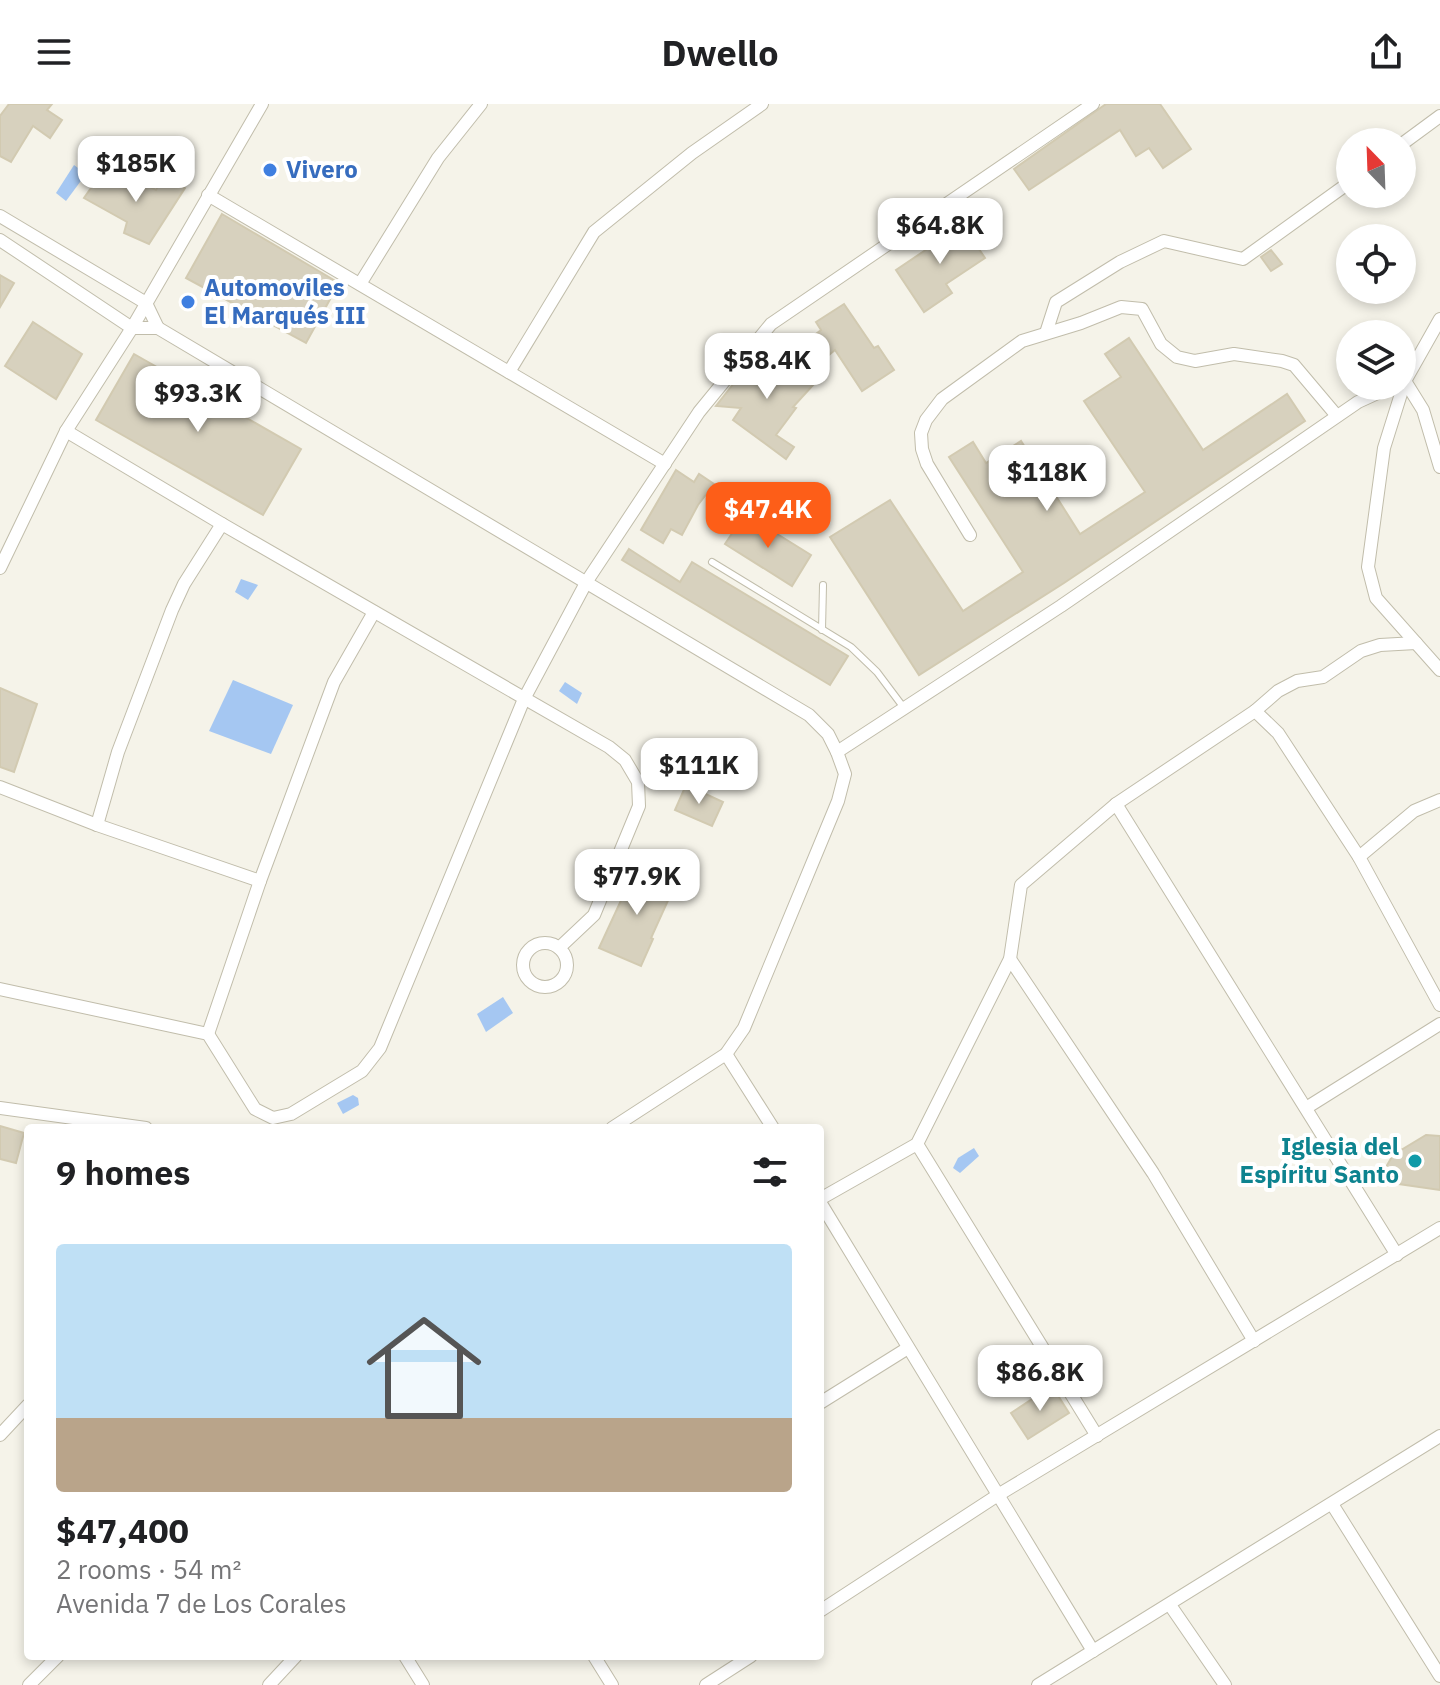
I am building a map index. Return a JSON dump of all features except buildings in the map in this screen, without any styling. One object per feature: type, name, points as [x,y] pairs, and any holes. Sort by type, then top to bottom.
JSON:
[{"type":"street","points":[[0,568],[66,431],[132,328],[262,104]]},
{"type":"street","points":[[360,284],[438,158],[481,104]]},
{"type":"street","points":[[509,372],[594,232],[692,153],[762,104]]},
{"type":"street","points":[[0,989],[208,1034],[255,1109],[273,1118],[291,1114],[362,1071],[380,1048],[524,699],[587,581],[699,412],[771,324],[1093,104]]},
{"type":"street","points":[[1416,134],[1440,116]]},
{"type":"street","points":[[1046,333],[1056,302],[1120,262],[1164,241],[1243,259],[1336,192]]},
{"type":"street","points":[[208,195],[665,464]]},
{"type":"street","points":[[0,216],[146,303],[158,328]]},
{"type":"street","points":[[0,240],[132,328],[158,328],[809,715],[828,734],[845,774],[838,801],[744,1028],[726,1054],[618,1124]]},
{"type":"street","points":[[970,535],[927,464],[921,433],[926,420],[942,399],[1022,341],[1121,307],[1142,309],[1161,344],[1177,357],[1195,361],[1234,354],[1294,365],[1337,416]]},
{"type":"street","points":[[1416,357],[1440,319]]},
{"type":"street","points":[[837,752],[1061,606],[1362,400]]},
{"type":"street","points":[[1396,400],[1384,448],[1368,567],[1376,598],[1440,670]]},
{"type":"street","points":[[1414,400],[1423,410],[1440,467]]},
{"type":"street","points":[[66,431],[609,747],[625,760],[638,782],[639,806],[594,915],[559,948]]},
{"type":"street","points":[[97,825],[118,752],[172,610],[184,584],[222,524]]},
{"type":"street","points":[[208,1034],[260,881],[334,682],[374,612]]},
{"type":"street","points":[[824,1198],[917,1144],[1010,959],[1021,885],[1116,804],[1255,711],[1278,691],[1297,681],[1323,677],[1361,651],[1380,645],[1416,643]]},
{"type":"street","points":[[1255,711],[1278,733],[1359,857],[1440,1005]]},
{"type":"street","points":[[0,787],[97,825],[260,881]]},
{"type":"street","points":[[1359,857],[1414,811],[1440,800]]},
{"type":"street","points":[[1116,804],[1397,1255]]},
{"type":"street","points":[[1010,959],[1153,1173],[1254,1341]]},
{"type":"street","points":[[1306,1108],[1440,1024]]},
{"type":"street","points":[[726,1054],[770,1124]]},
{"type":"street","points":[[0,1108],[117,1124]]},
{"type":"street","points":[[917,1144],[1097,1436]]},
{"type":"street","points":[[824,1207],[1093,1651]]},
{"type":"street","points":[[824,1608],[998,1495],[1440,1228]]},
{"type":"street","points":[[824,1400],[908,1348]]},
{"type":"street","points":[[0,1435],[24,1409]]},
{"type":"street","points":[[1038,1685],[1440,1436]]},
{"type":"street","points":[[1332,1504],[1440,1676]]},
{"type":"street","points":[[1170,1605],[1225,1685]]},
{"type":"street","points":[[29,1685],[54,1660]]},
{"type":"street","points":[[269,1685],[292,1660]]},
{"type":"street","points":[[407,1660],[423,1685]]},
{"type":"street","points":[[596,1660],[612,1685]]},
{"type":"street","points":[[706,1685],[745,1660]]},
{"type":"lane","points":[[712,562],[851,647],[877,672],[904,708]]},
{"type":"lane","points":[[822,630],[823,585]]},
{"type":"water","points":[[74,165],[86,174],[66,201],[56,193]]},
{"type":"water","points":[[241,579],[258,585],[248,600],[235,592]]},
{"type":"water","points":[[233,680],[293,705],[271,754],[209,731]]},
{"type":"water","points":[[565,682],[582,693],[577,704],[559,691]]},
{"type":"water","points":[[503,997],[513,1013],[486,1032],[477,1014]]},
{"type":"water","points":[[353,1095],[358,1098],[359,1105],[343,1114],[337,1103]]},
{"type":"water","points":[[974,1148],[979,1156],[960,1173],[953,1168],[958,1158]]},
{"type":"place","name":"Vivero","points":[[270,170]]},
{"type":"place","name":"Automoviles El Marqués III","points":[[188,302]]},
{"type":"place","name":"Iglesia del Espíritu Santo","points":[[1415,1161]]}]
